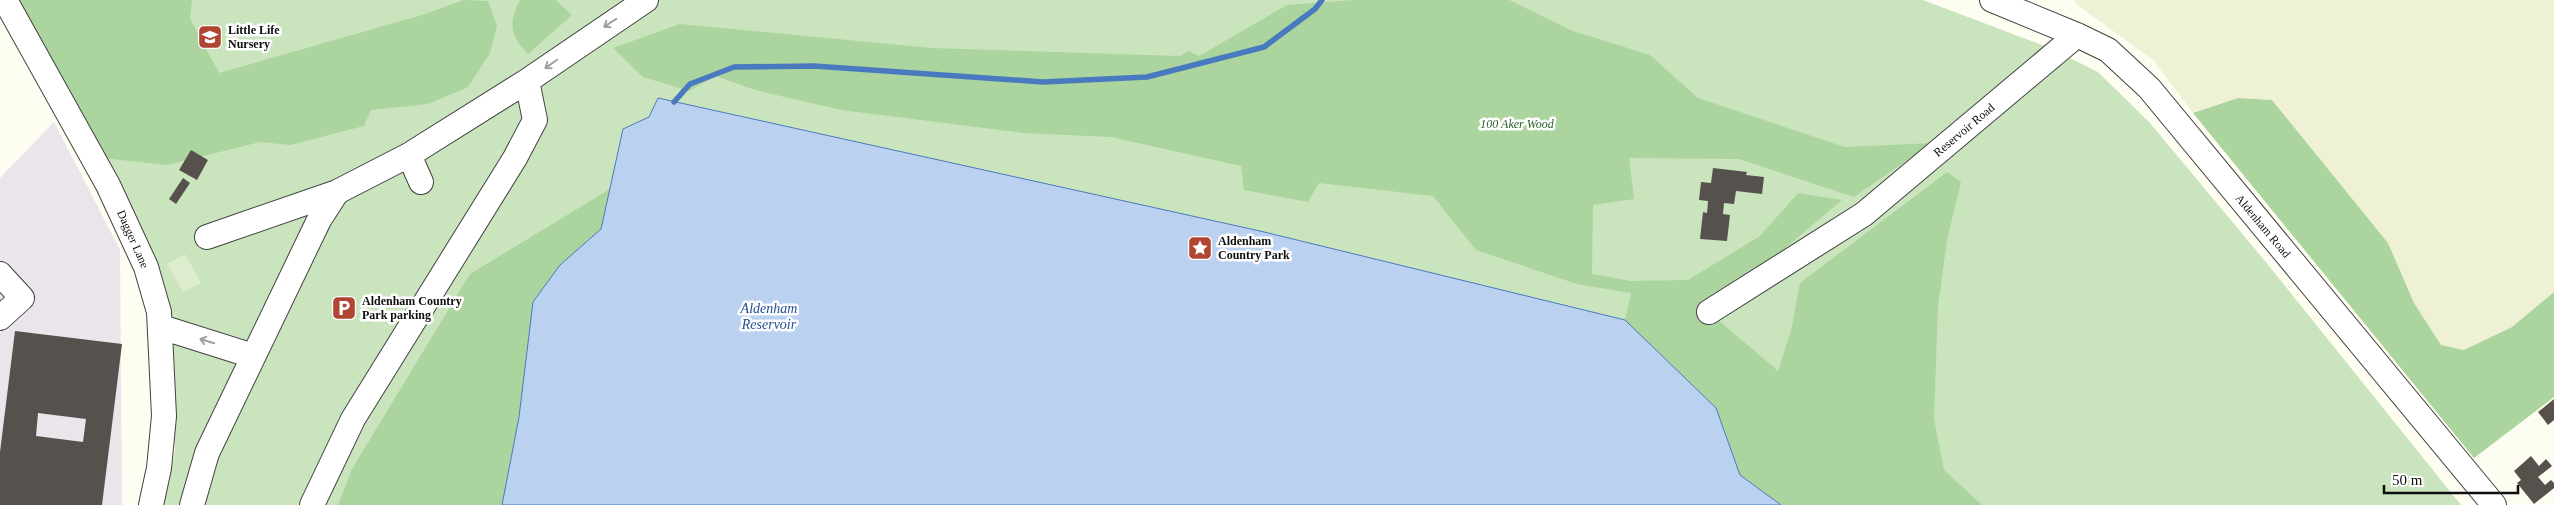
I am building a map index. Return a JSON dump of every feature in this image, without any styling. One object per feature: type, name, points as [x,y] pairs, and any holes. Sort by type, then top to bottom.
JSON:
[{"type":"street","name":"Dagger Lane","points":[[4,0],[108,185],[146,267],[159,312],[161,327],[164,416],[159,468],[151,505]]},
{"type":"street","points":[[207,236],[337,192],[409,155],[527,81],[646,0]]},
{"type":"street","name":"Aldenham Road","points":[[1992,0],[2070,41],[2108,50],[2149,88],[2494,505]]},
{"type":"street","name":"Reservoir Road","points":[[1709,312],[1864,214],[2070,41]]},
{"type":"street","points":[[312,505],[353,418],[515,158],[535,120],[527,81]]},
{"type":"street","points":[[409,155],[421,182]]},
{"type":"street","points":[[192,505],[208,453],[319,220],[337,192]]},
{"type":"street","points":[[0,274],[22,298],[0,318]]},
{"type":"street","points":[[161,327],[253,356]]},
{"type":"shaded area","points":[[54,122],[120,250],[122,505],[0,505],[0,178]]},
{"type":"green space","name":"Aldenham Country Park","points":[[12,0],[1923,0],[2050,48],[2098,72],[2150,123],[2265,261],[2461,505],[164,505],[175,450],[168,317]]},
{"type":"green space","points":[[12,0],[192,0],[190,18],[219,73],[422,15],[464,0],[488,1],[497,26],[490,53],[468,87],[428,104],[371,110],[364,126],[290,145],[260,142],[167,165],[102,158]]},
{"type":"green space","points":[[520,0],[556,0],[572,15],[528,54],[517,41],[513,29],[514,16]]},
{"type":"green space","name":"100 Aker Wood","points":[[1353,0],[1509,0],[1573,31],[1650,55],[1698,98],[1845,147],[1932,143],[1854,197],[1739,159],[1629,158],[1634,199],[1593,205],[1592,274],[1631,281],[1688,280],[1760,236],[1798,193],[1842,200],[1709,312],[1778,371],[1791,331],[1800,283],[1947,172],[1961,182],[1947,240],[1938,307],[1934,419],[1944,470],[1982,505],[1781,505],[1740,475],[1716,408],[1625,320],[1631,293],[1577,284],[1476,250],[1433,196],[1319,183],[1308,202],[1244,190],[1241,166],[1111,137],[1023,133],[841,110],[755,90],[716,76],[689,91],[643,77],[613,48],[680,24],[931,48],[1180,56],[1189,51],[1199,56],[1287,5]]},
{"type":"green space","points":[[2074,0],[2554,0],[2554,292],[2512,327],[2464,350],[2441,345],[2414,303],[2388,243],[2272,100],[2238,98],[2193,113],[2153,60],[2076,4]]},
{"type":"green space","points":[[2238,98],[2272,100],[2388,243],[2414,303],[2441,345],[2464,350],[2512,327],[2554,292],[2554,397],[2474,458],[2193,113]]},
{"type":"green space","points":[[610,189],[601,229],[560,265],[519,417],[502,505],[338,505],[352,469],[470,274]]},
{"type":"green space","points":[[185,254],[201,283],[183,292],[167,264]]},
{"type":"water","name":"Aldenham Reservoir","points":[[658,98],[1260,231],[1625,320],[1716,408],[1740,475],[1781,505],[502,505],[519,417],[533,302],[560,265],[601,229],[623,129],[649,117]]},
{"type":"building","points":[[191,150],[208,160],[197,180],[179,170]]},
{"type":"building","points":[[1713,168],[1747,172],[1746,175],[1764,177],[1762,194],[1736,191],[1734,204],[1724,203],[1723,214],[1730,215],[1727,241],[1700,239],[1703,212],[1707,213],[1708,201],[1699,200],[1701,182],[1711,183]]},
{"type":"building","points":[[183,178],[190,183],[176,204],[169,199]]},
{"type":"building","points":[[15,331],[122,344],[102,505],[0,505],[0,452]],"holes":[[[38,413],[86,419],[83,442],[36,436]]]},
{"type":"building","points":[[2554,399],[2554,420],[2548,425],[2538,412]]},
{"type":"building","points":[[2531,456],[2539,466],[2546,459],[2552,466],[2538,477],[2545,485],[2551,480],[2554,483],[2554,488],[2534,504],[2517,483],[2521,480],[2514,471]]},
{"type":"waterway","points":[[674,102],[690,84],[734,67],[814,66],[1043,82],[1147,77],[1264,47],[1315,9],[1322,0]]},
{"type":"place","name":"Little Life Nursery","points":[[210,37]]},
{"type":"place","name":"Aldenham Country Park","points":[[1200,248]]},
{"type":"place","name":"Aldenham Country Park parking","points":[[344,308]]}]
